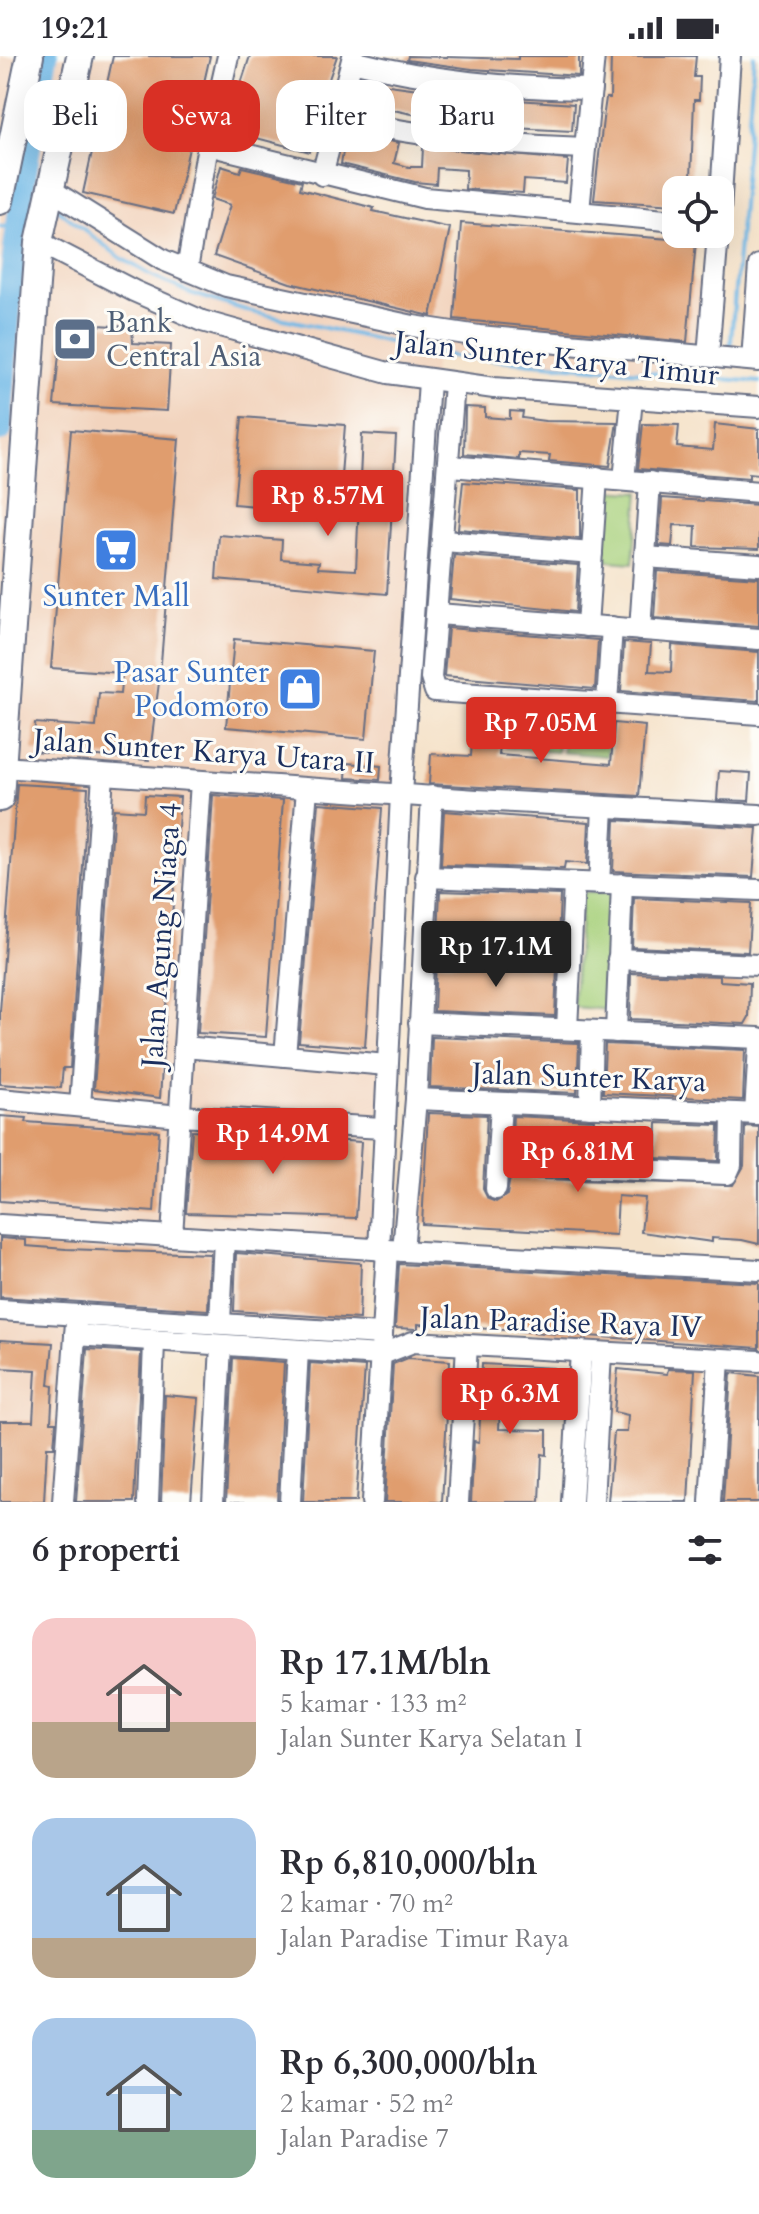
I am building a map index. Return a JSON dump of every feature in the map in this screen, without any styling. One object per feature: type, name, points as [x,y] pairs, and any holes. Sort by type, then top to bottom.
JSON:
[{"type":"main road","points":[[0,201],[30,56]]},
{"type":"main road","points":[[0,798],[40,239],[80,56]]},
{"type":"street","points":[[223,80],[228,56]]},
{"type":"street","points":[[579,211],[594,56]]},
{"type":"street","points":[[722,176],[730,56]]},
{"type":"street","points":[[346,80],[352,58],[421,78],[479,85],[591,89]]},
{"type":"street","points":[[395,131],[469,143],[585,148]]},
{"type":"street","points":[[187,270],[207,152]]},
{"type":"street","points":[[235,152],[425,198],[662,220]]},
{"type":"street","points":[[322,175],[328,152]]},
{"type":"street","points":[[50,195],[141,247],[226,286],[413,326],[479,336],[736,359]]},
{"type":"street","name":"Jalan Sunter Karya Timur","points":[[40,239],[134,291],[202,321],[319,356],[454,384],[759,407]]},
{"type":"street","points":[[720,248],[736,359]]},
{"type":"street","points":[[736,359],[759,265]]},
{"type":"street","points":[[389,1250],[382,1128],[429,381]]},
{"type":"street","points":[[454,384],[450,466],[431,678],[435,691],[759,714]]},
{"type":"street","points":[[624,480],[632,399]]},
{"type":"street","points":[[450,466],[759,492]]},
{"type":"street","points":[[587,626],[597,477]]},
{"type":"street","points":[[640,630],[650,482]]},
{"type":"street","points":[[444,541],[592,553]]},
{"type":"street","points":[[645,557],[759,565]]},
{"type":"street","points":[[438,614],[759,639]]},
{"type":"street","points":[[607,703],[612,627]]},
{"type":"street","name":"Jalan Sunter Karya Utara II","points":[[2,767],[603,808],[759,815]]},
{"type":"street","points":[[80,1106],[103,775]]},
{"type":"street","name":"Jalan Agung Niaga 4","points":[[172,1236],[201,781]]},
{"type":"street","points":[[285,1056],[307,789]]},
{"type":"street","points":[[372,1502],[380,1334],[389,1250],[416,1099],[432,796]]},
{"type":"street","points":[[599,884],[603,808]]},
{"type":"street","points":[[426,877],[759,890]]},
{"type":"street","points":[[567,1029],[574,883]]},
{"type":"street","points":[[616,1032],[622,884]]},
{"type":"street","points":[[424,948],[570,955]]},
{"type":"street","points":[[618,959],[759,965]]},
{"type":"street","points":[[419,1023],[759,1038]]},
{"type":"street","points":[[590,1107],[592,1031]]},
{"type":"street","points":[[757,1114],[759,1045]]},
{"type":"street","points":[[184,1047],[387,1065]]},
{"type":"street","points":[[0,1099],[180,1116],[382,1128]]},
{"type":"street","name":"Jalan Sunter Karya","points":[[416,1099],[757,1114]]},
{"type":"street","points":[[496,1189],[501,1103]]},
{"type":"street","points":[[498,1164],[727,1174],[731,1165],[732,1113]]},
{"type":"street","points":[[0,1225],[759,1270]]},
{"type":"street","points":[[220,1322],[224,1239]]},
{"type":"street","name":"Jalan Paradise Raya IV","points":[[0,1310],[154,1342],[380,1355],[413,1342],[759,1361]]},
{"type":"street","name":"Jalan Paradise Raya IV","points":[[76,1325],[220,1322],[380,1334]]},
{"type":"street","points":[[63,1502],[76,1325]]},
{"type":"street","points":[[148,1502],[154,1342]]},
{"type":"street","points":[[213,1502],[221,1345]]},
{"type":"street","points":[[458,1502],[467,1345]]},
{"type":"street","points":[[290,1502],[298,1350]]},
{"type":"street","points":[[572,1502],[591,1352]]},
{"type":"street","points":[[591,1352],[593,1502]]},
{"type":"street","points":[[710,1502],[719,1359]]},
{"type":"shaded area","points":[[0,56],[153,56],[148,80],[143,80],[143,102],[130,161],[199,180],[200,199],[412,255],[703,282],[697,375],[435,352],[364,1331],[70,1312],[58,1502],[0,1502]]},
{"type":"green space","points":[[602,490],[639,492],[633,563],[597,560]]},
{"type":"green space","points":[[509,715],[560,719],[557,752],[506,747]]},
{"type":"green space","points":[[567,719],[609,723],[607,756],[563,752]]},
{"type":"green space","points":[[582,892],[620,895],[610,1010],[573,1007]]},
{"type":"building","points":[[113,56],[210,56],[205,80],[143,80],[143,152],[188,152],[174,214],[83,193],[92,152],[127,152],[127,80],[108,80]]},
{"type":"building","points":[[250,56],[337,56],[329,80],[276,80],[276,143],[260,139],[260,80],[242,80]]},
{"type":"building","points":[[408,56],[518,59],[518,56],[579,56],[579,76],[472,69],[407,60]]},
{"type":"building","points":[[611,56],[696,56],[694,77],[700,77],[699,100],[694,100],[691,176],[662,176],[662,204],[594,200],[606,98],[610,98]]},
{"type":"building","points":[[395,86],[411,88],[411,114],[395,110]]},
{"type":"building","points":[[524,100],[574,104],[572,131],[524,129]]},
{"type":"building","points":[[395,142],[399,143],[394,163],[409,167],[422,167],[423,152],[479,152],[568,160],[566,183],[524,180],[523,193],[465,189],[466,170],[437,168],[436,184],[341,164],[343,152],[395,152]]},
{"type":"building","points":[[221,166],[240,172],[242,167],[302,181],[300,189],[374,208],[373,211],[450,228],[431,316],[290,283],[214,256],[230,205],[212,199]]},
{"type":"building","points":[[461,223],[662,238],[662,248],[695,248],[687,342],[454,319]]},
{"type":"building","points":[[62,323],[132,327],[133,343],[171,345],[167,411],[54,405]]},
{"type":"building","points":[[465,407],[485,408],[485,417],[510,419],[510,411],[523,412],[522,418],[545,421],[617,422],[610,466],[549,461],[550,455],[519,453],[519,459],[464,454]]},
{"type":"building","points":[[242,417],[345,425],[338,513],[234,504]]},
{"type":"building","points":[[643,424],[679,425],[677,447],[713,450],[715,424],[759,429],[759,474],[749,473],[749,478],[638,469]]},
{"type":"building","name":"Sunter Mall","points":[[71,430],[179,439],[160,675],[149,760],[33,751],[35,723],[96,727],[99,693],[120,694],[122,673],[51,668]]},
{"type":"building","points":[[362,434],[396,436],[387,594],[216,579],[219,535],[282,540],[281,559],[319,562],[318,568],[356,570]]},
{"type":"building","points":[[463,482],[580,490],[580,539],[458,529]]},
{"type":"building","points":[[662,498],[759,505],[759,549],[695,547],[696,526],[674,525],[672,546],[659,545]]},
{"type":"building","points":[[454,555],[578,565],[575,612],[450,599]]},
{"type":"building","points":[[657,571],[759,578],[759,626],[654,618]]},
{"type":"building","points":[[448,628],[598,640],[595,689],[444,676]]},
{"type":"building","name":"Pasar Sunter Podomoro","points":[[234,639],[374,651],[366,739],[226,727]]},
{"type":"building","points":[[624,642],[651,644],[649,671],[671,672],[672,645],[759,652],[759,701],[621,691]]},
{"type":"building","points":[[474,712],[503,714],[499,755],[611,764],[614,723],[645,726],[639,796],[429,784],[431,754],[471,756]]},
{"type":"building","points":[[347,763],[381,766],[380,780],[346,778]]},
{"type":"building","points":[[719,771],[751,773],[749,801],[717,800]]},
{"type":"building","points":[[17,784],[88,788],[70,1068],[63,1068],[61,1088],[0,1084],[0,1011]]},
{"type":"building","points":[[145,795],[180,797],[160,1098],[94,1089],[114,809],[144,811]]},
{"type":"building","points":[[213,795],[283,800],[266,1037],[198,1033]]},
{"type":"building","points":[[319,803],[382,808],[365,1047],[299,1042]]},
{"type":"building","points":[[444,811],[589,822],[587,864],[565,862],[564,869],[441,865]]},
{"type":"building","points":[[615,820],[757,828],[753,877],[613,871]]},
{"type":"building","points":[[440,891],[560,895],[558,941],[438,936]]},
{"type":"building","points":[[634,898],[751,903],[748,952],[632,947]]},
{"type":"building","points":[[436,962],[557,967],[555,1016],[434,1011]]},
{"type":"building","points":[[631,973],[720,976],[720,981],[750,983],[749,1017],[745,1024],[630,1019]]},
{"type":"building","points":[[432,1037],[579,1043],[577,1093],[430,1087]]},
{"type":"building","points":[[605,1044],[745,1050],[743,1100],[603,1093]]},
{"type":"building","points":[[428,1113],[487,1115],[483,1189],[488,1199],[496,1202],[507,1195],[510,1178],[733,1185],[744,1166],[745,1126],[759,1127],[759,1244],[712,1238],[712,1242],[641,1232],[645,1198],[618,1196],[616,1235],[422,1224]]},
{"type":"building","points":[[0,1116],[27,1118],[26,1122],[159,1131],[154,1212],[0,1201]]},
{"type":"building","points":[[513,1116],[594,1120],[592,1155],[511,1152]]},
{"type":"building","points":[[657,1123],[719,1125],[718,1161],[656,1158]]},
{"type":"building","points":[[192,1131],[361,1142],[356,1218],[186,1213]]},
{"type":"building","points":[[0,1238],[26,1240],[26,1246],[210,1254],[208,1310],[0,1297]]},
{"type":"building","points":[[236,1253],[361,1263],[359,1319],[234,1311]]},
{"type":"building","points":[[399,1264],[759,1283],[759,1348],[418,1324],[418,1329],[395,1328]]},
{"type":"building","points":[[0,1340],[53,1343],[49,1385],[53,1386],[51,1422],[56,1422],[54,1447],[47,1447],[44,1502],[0,1502],[0,1421],[33,1421],[36,1370],[0,1368]]},
{"type":"building","points":[[87,1349],[141,1352],[134,1502],[76,1502]]},
{"type":"building","points":[[233,1358],[284,1362],[277,1502],[226,1502]]},
{"type":"building","points":[[408,1358],[450,1361],[442,1502],[385,1502],[393,1364]]},
{"type":"building","points":[[310,1363],[365,1367],[356,1502],[303,1502]]},
{"type":"building","points":[[482,1364],[553,1368],[550,1409],[500,1407],[499,1429],[547,1430],[547,1455],[542,1454],[540,1502],[471,1502],[474,1441],[479,1442]]},
{"type":"building","points":[[618,1369],[667,1374],[668,1369],[695,1370],[688,1502],[608,1502],[614,1432],[627,1432],[628,1415],[614,1412]]},
{"type":"building","points":[[731,1373],[759,1376],[759,1502],[723,1502]]},
{"type":"building","points":[[165,1395],[199,1398],[191,1502],[161,1502]]},
{"type":"waterway","points":[[0,430],[16,242],[46,56]]},
{"type":"waterway","points":[[730,353],[754,56]]},
{"type":"waterway","points":[[23,183],[39,195]]},
{"type":"waterway","points":[[56,208],[121,258],[149,274],[187,292],[252,312],[453,356],[759,382]]},
{"type":"waterway","points":[[0,226],[15,229]]},
{"type":"place","name":"Bank Central Asia","points":[[75,339]]},
{"type":"place","name":"Sunter Mall","points":[[116,550]]},
{"type":"place","name":"Pasar Sunter Podomoro","points":[[300,689]]}]
